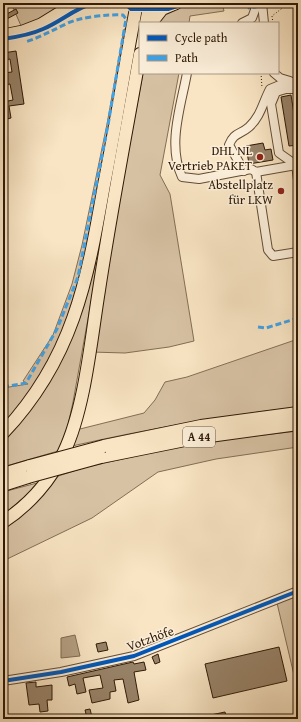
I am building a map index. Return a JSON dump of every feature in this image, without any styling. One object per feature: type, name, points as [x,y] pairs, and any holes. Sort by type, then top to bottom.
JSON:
[{"type":"highway","points":[[3,433],[27,405],[52,368],[66,341],[80,299],[93,246],[137,3]]},
{"type":"highway","points":[[146,22],[150,3]]},
{"type":"highway","points":[[152,22],[162,9],[176,3]]},
{"type":"highway","points":[[3,522],[26,503],[47,480],[64,452],[74,425],[83,382],[139,60]]},
{"type":"highway","name":"A 44","points":[[3,474],[29,472],[209,425],[298,413]]},
{"type":"highway","name":"A 44","points":[[103,452],[203,436],[298,424]]},
{"type":"highway","name":"A 44","points":[[3,485],[29,472]]},
{"type":"main road","points":[[3,34],[23,31],[41,24],[74,4]]},
{"type":"street","points":[[262,3],[264,22]]},
{"type":"street","points":[[244,22],[252,18],[255,7]]},
{"type":"street","points":[[187,74],[174,144],[177,167],[182,177],[199,179],[251,169],[256,172],[296,165]]},
{"type":"street","points":[[275,74],[280,78],[286,78],[297,85]]},
{"type":"street","points":[[244,171],[229,145],[232,137],[248,127],[262,111],[270,89],[282,84],[297,85]]},
{"type":"street","points":[[297,85],[276,92],[271,104],[279,153],[296,165],[298,180]]},
{"type":"street","points":[[256,172],[268,250],[273,256],[298,252]]},
{"type":"street","name":"Votzhöfe","points":[[3,681],[61,672],[134,656],[298,591]]},
{"type":"path","points":[[273,22],[272,16],[289,3]]},
{"type":"shaded area","points":[[11,3],[68,3],[58,11],[22,28]]},
{"type":"shaded area","points":[[222,3],[224,11],[190,16],[189,22],[154,22],[172,8]]},
{"type":"shaded area","points":[[124,29],[129,30],[90,252],[57,348],[29,393],[3,426],[3,388],[28,384],[23,381],[53,335],[72,284],[82,245],[107,124]]},
{"type":"shaded area","points":[[143,74],[179,74],[160,175],[170,194],[194,341],[169,347],[125,353],[91,352]]},
{"type":"shaded area","points":[[96,262],[98,263],[66,434],[58,451],[3,467],[3,437],[73,332],[85,301]]},
{"type":"shaded area","points":[[298,339],[298,407],[241,414],[128,434],[72,446],[76,430],[144,413],[155,400],[165,382],[187,377]]},
{"type":"shaded area","points":[[298,431],[298,447],[216,459],[158,472],[92,518],[3,561],[3,528],[21,516],[52,478],[83,468],[157,451],[212,441]]},
{"type":"shaded area","points":[[37,483],[29,493],[3,515],[3,492]]},
{"type":"shaded area","points":[[298,594],[298,692],[277,603],[158,651],[159,648]]},
{"type":"shaded area","points":[[75,635],[80,656],[61,658],[61,638]]},
{"type":"building","points":[[16,9],[18,13],[3,21],[3,16]]},
{"type":"building","points":[[16,51],[24,104],[9,106],[11,118],[3,120],[3,102],[13,100],[10,84],[3,85],[3,73],[12,72],[10,59],[3,60],[3,53]]},
{"type":"building","points":[[291,95],[295,120],[298,119],[298,145],[289,146],[281,97]]},
{"type":"building","name":"DHL NL Vertrieb PAKET","points":[[263,143],[265,150],[271,149],[273,160],[249,164],[246,146]]},
{"type":"building","points":[[106,642],[108,650],[98,652],[96,644]]},
{"type":"building","points":[[279,647],[287,681],[213,698],[205,664]]},
{"type":"building","points":[[158,654],[160,662],[155,664],[152,657]]},
{"type":"building","points":[[133,662],[134,664],[144,662],[146,670],[134,672],[139,700],[128,703],[123,679],[114,680],[116,691],[110,692],[110,699],[92,703],[89,690],[103,688],[100,675],[83,678],[86,692],[77,694],[75,684],[69,686],[67,677]]},
{"type":"building","points":[[36,682],[36,687],[52,685],[52,700],[47,700],[48,711],[40,712],[39,704],[29,705],[26,683]]},
{"type":"building","points":[[90,709],[92,717],[87,718],[85,710]]},
{"type":"building","points":[[225,712],[227,719],[201,719],[201,717]]},
{"type":"marked path","points":[[247,3],[249,8],[266,5],[268,3]]},
{"type":"marked path","points":[[3,387],[26,383],[57,329],[78,277],[108,125],[126,19],[123,15],[95,16],[80,19],[25,42]]},
{"type":"marked path","points":[[258,327],[266,328],[298,318]]},
{"type":"cycle path","points":[[3,39],[23,36],[38,31],[93,3]]},
{"type":"cycle path","points":[[125,3],[131,9],[168,9],[180,5],[204,3]]},
{"type":"cycle path","points":[[3,681],[61,672],[134,656],[298,591]]},
{"type":"place","name":"DHL NL Vertrieb PAKET","points":[[260,157]]},
{"type":"place","name":"Abstellplatz für LKW","points":[[281,191]]}]
